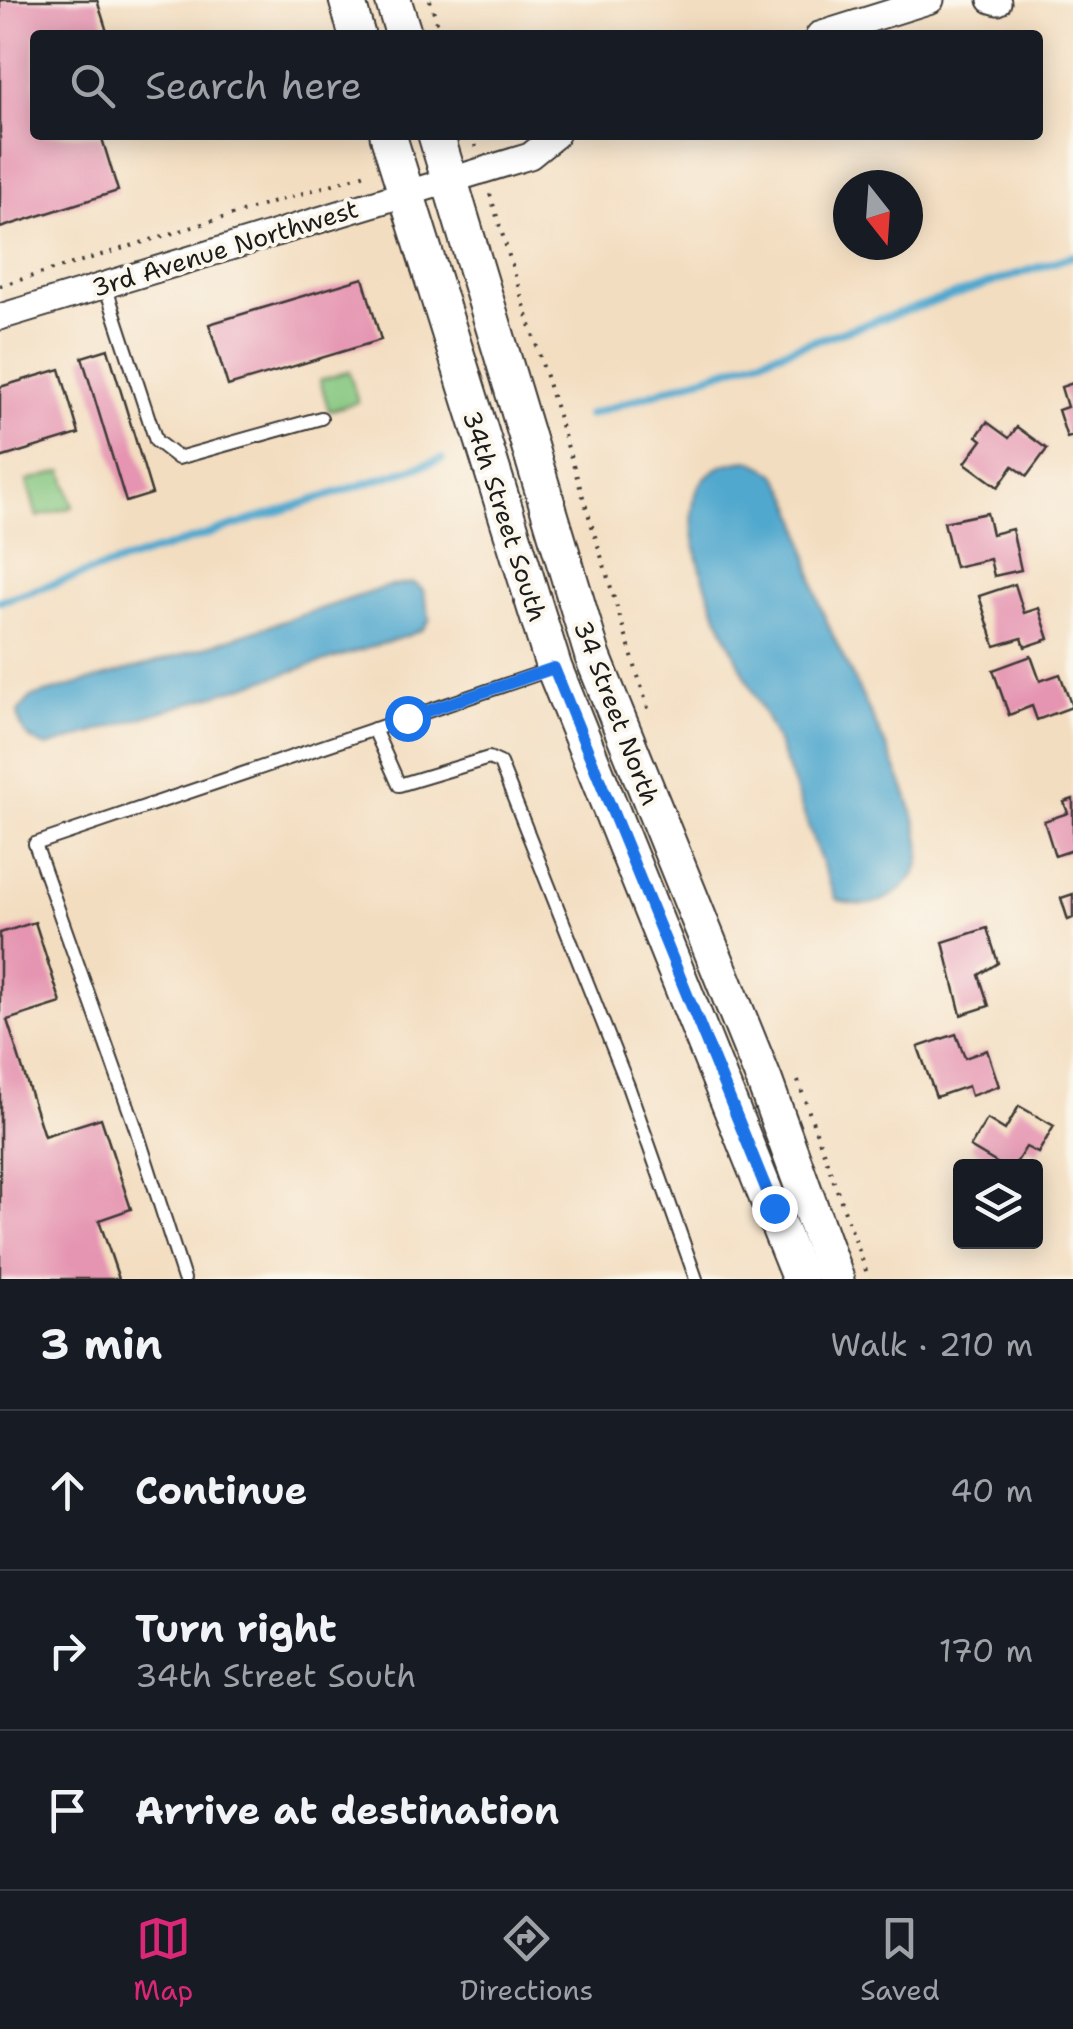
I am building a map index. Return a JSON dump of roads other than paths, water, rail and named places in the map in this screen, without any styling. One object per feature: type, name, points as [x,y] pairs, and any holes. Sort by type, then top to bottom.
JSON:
[{"type":"main road","name":"34 Street North","points":[[459,152],[592,657],[764,1080],[836,1279]]},
{"type":"main road","name":"34th Street South","points":[[397,164],[554,668],[800,1279]]},
{"type":"street","points":[[835,30],[931,0]]},
{"type":"street","name":"3rd Avenue Northwest","points":[[0,317],[104,285],[397,164],[459,152],[530,156],[550,140]]},
{"type":"lane","points":[[104,285],[156,441],[168,453],[178,458],[321,418]]},
{"type":"lane","points":[[184,1279],[135,1126],[35,844],[554,668]]},
{"type":"lane","points":[[374,729],[399,785],[489,758],[500,763],[628,1086],[696,1279]]},
{"type":"water","points":[[749,460],[776,475],[785,487],[803,537],[820,605],[911,807],[919,836],[919,865],[893,895],[872,904],[836,899],[774,735],[721,624],[704,578],[693,535],[695,498],[712,472]]},
{"type":"water","points":[[413,583],[423,590],[430,619],[423,629],[407,636],[47,747],[26,735],[21,725],[18,712],[31,697],[178,656],[386,587]]},
{"type":"waterway","points":[[588,415],[1073,256]]},
{"type":"waterway","points":[[0,601],[442,459]]}]
